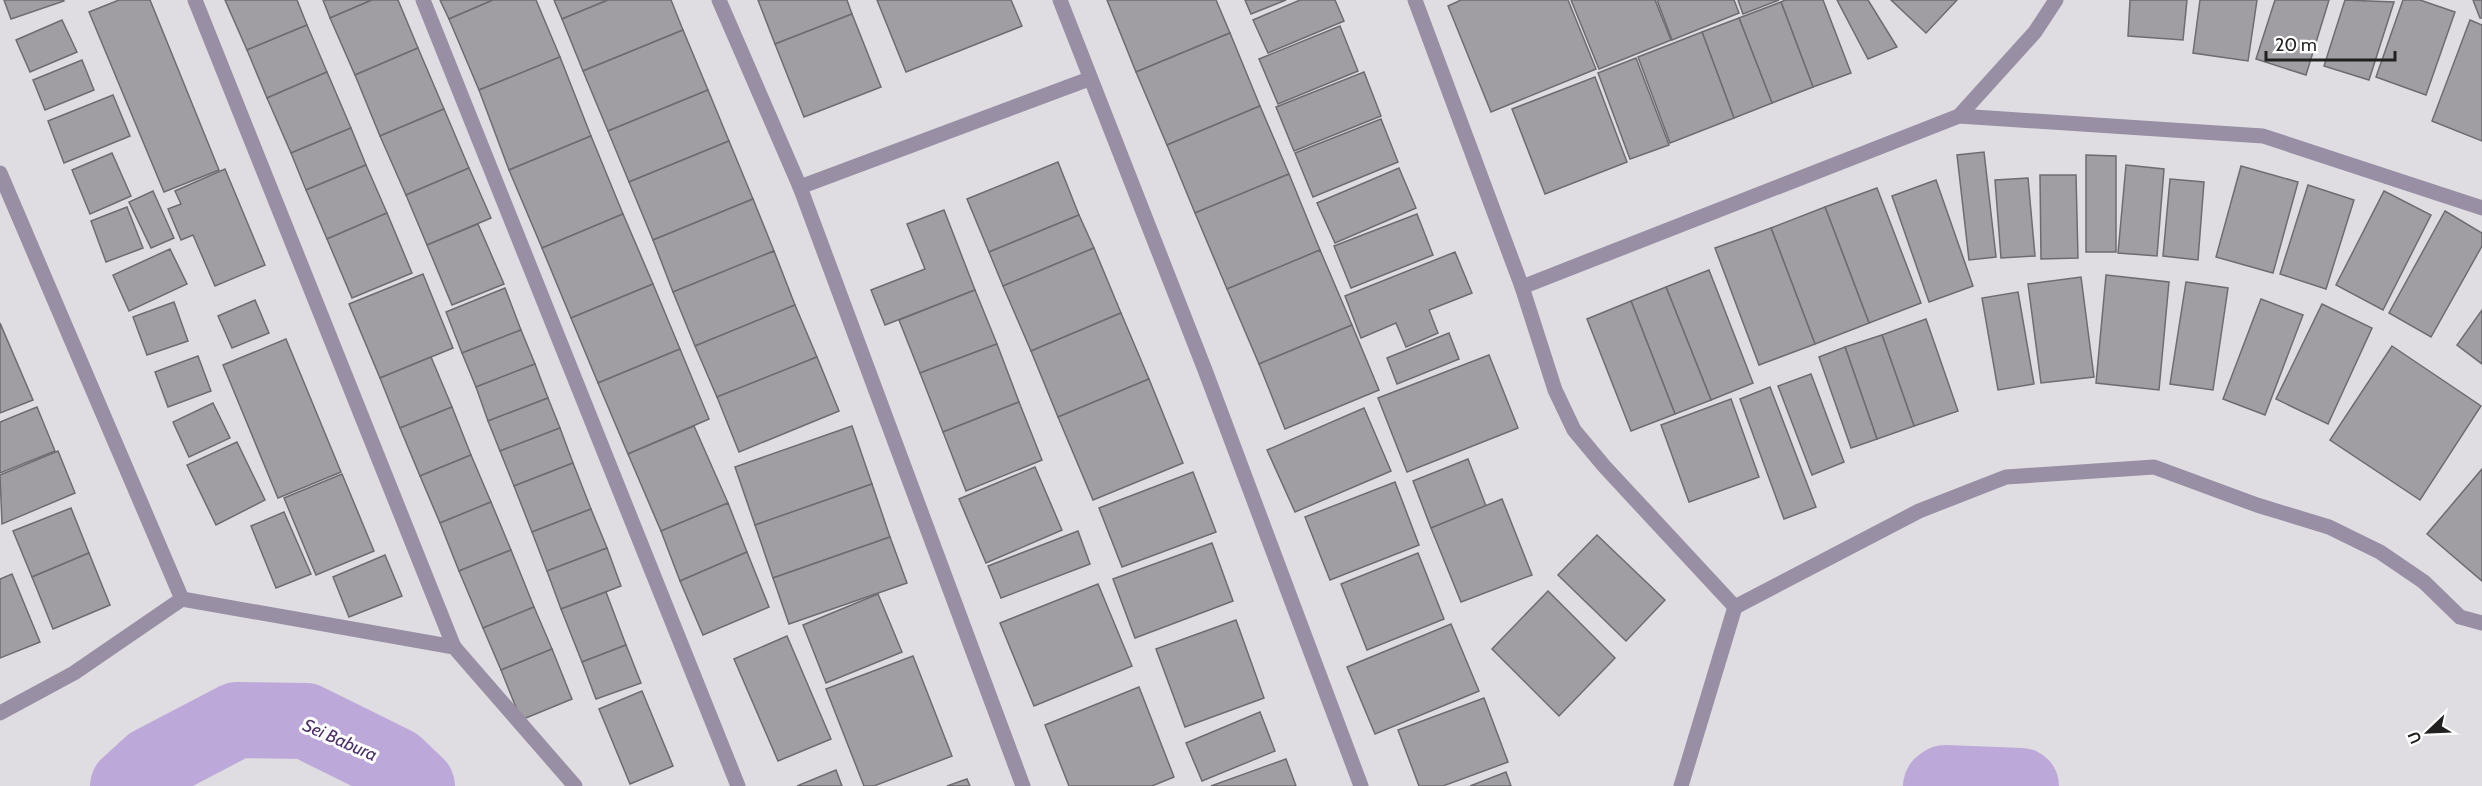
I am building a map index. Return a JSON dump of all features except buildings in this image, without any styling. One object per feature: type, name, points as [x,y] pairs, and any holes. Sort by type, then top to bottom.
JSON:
[{"type":"street","points":[[195,0],[454,647],[575,786]]},
{"type":"street","points":[[423,0],[738,786]]},
{"type":"street","points":[[719,0],[800,187],[1023,786]]},
{"type":"street","points":[[1060,0],[1089,79],[1205,370],[1361,786]]},
{"type":"street","points":[[1415,0],[1522,287],[1555,390],[1574,430],[1604,466],[1734,607]]},
{"type":"street","points":[[1959,116],[2035,32],[2056,0]]},
{"type":"street","points":[[800,187],[1089,79]]},
{"type":"street","points":[[1522,287],[1959,116],[2263,136],[2482,208]]},
{"type":"street","points":[[0,173],[182,599]]},
{"type":"street","points":[[1681,786],[1734,607],[1919,511],[2006,477],[2154,467],[2257,505],[2329,527],[2380,552],[2424,582],[2460,617],[2482,623]]},
{"type":"street","points":[[0,713],[74,673],[182,599],[454,647]]},
{"type":"waterway","name":"Sei Babura","points":[[128,786],[151,765],[237,720],[306,721],[395,765],[417,786]]},
{"type":"waterway","name":"Sei Babura","points":[[1941,786],[1945,783],[2021,786]]}]
